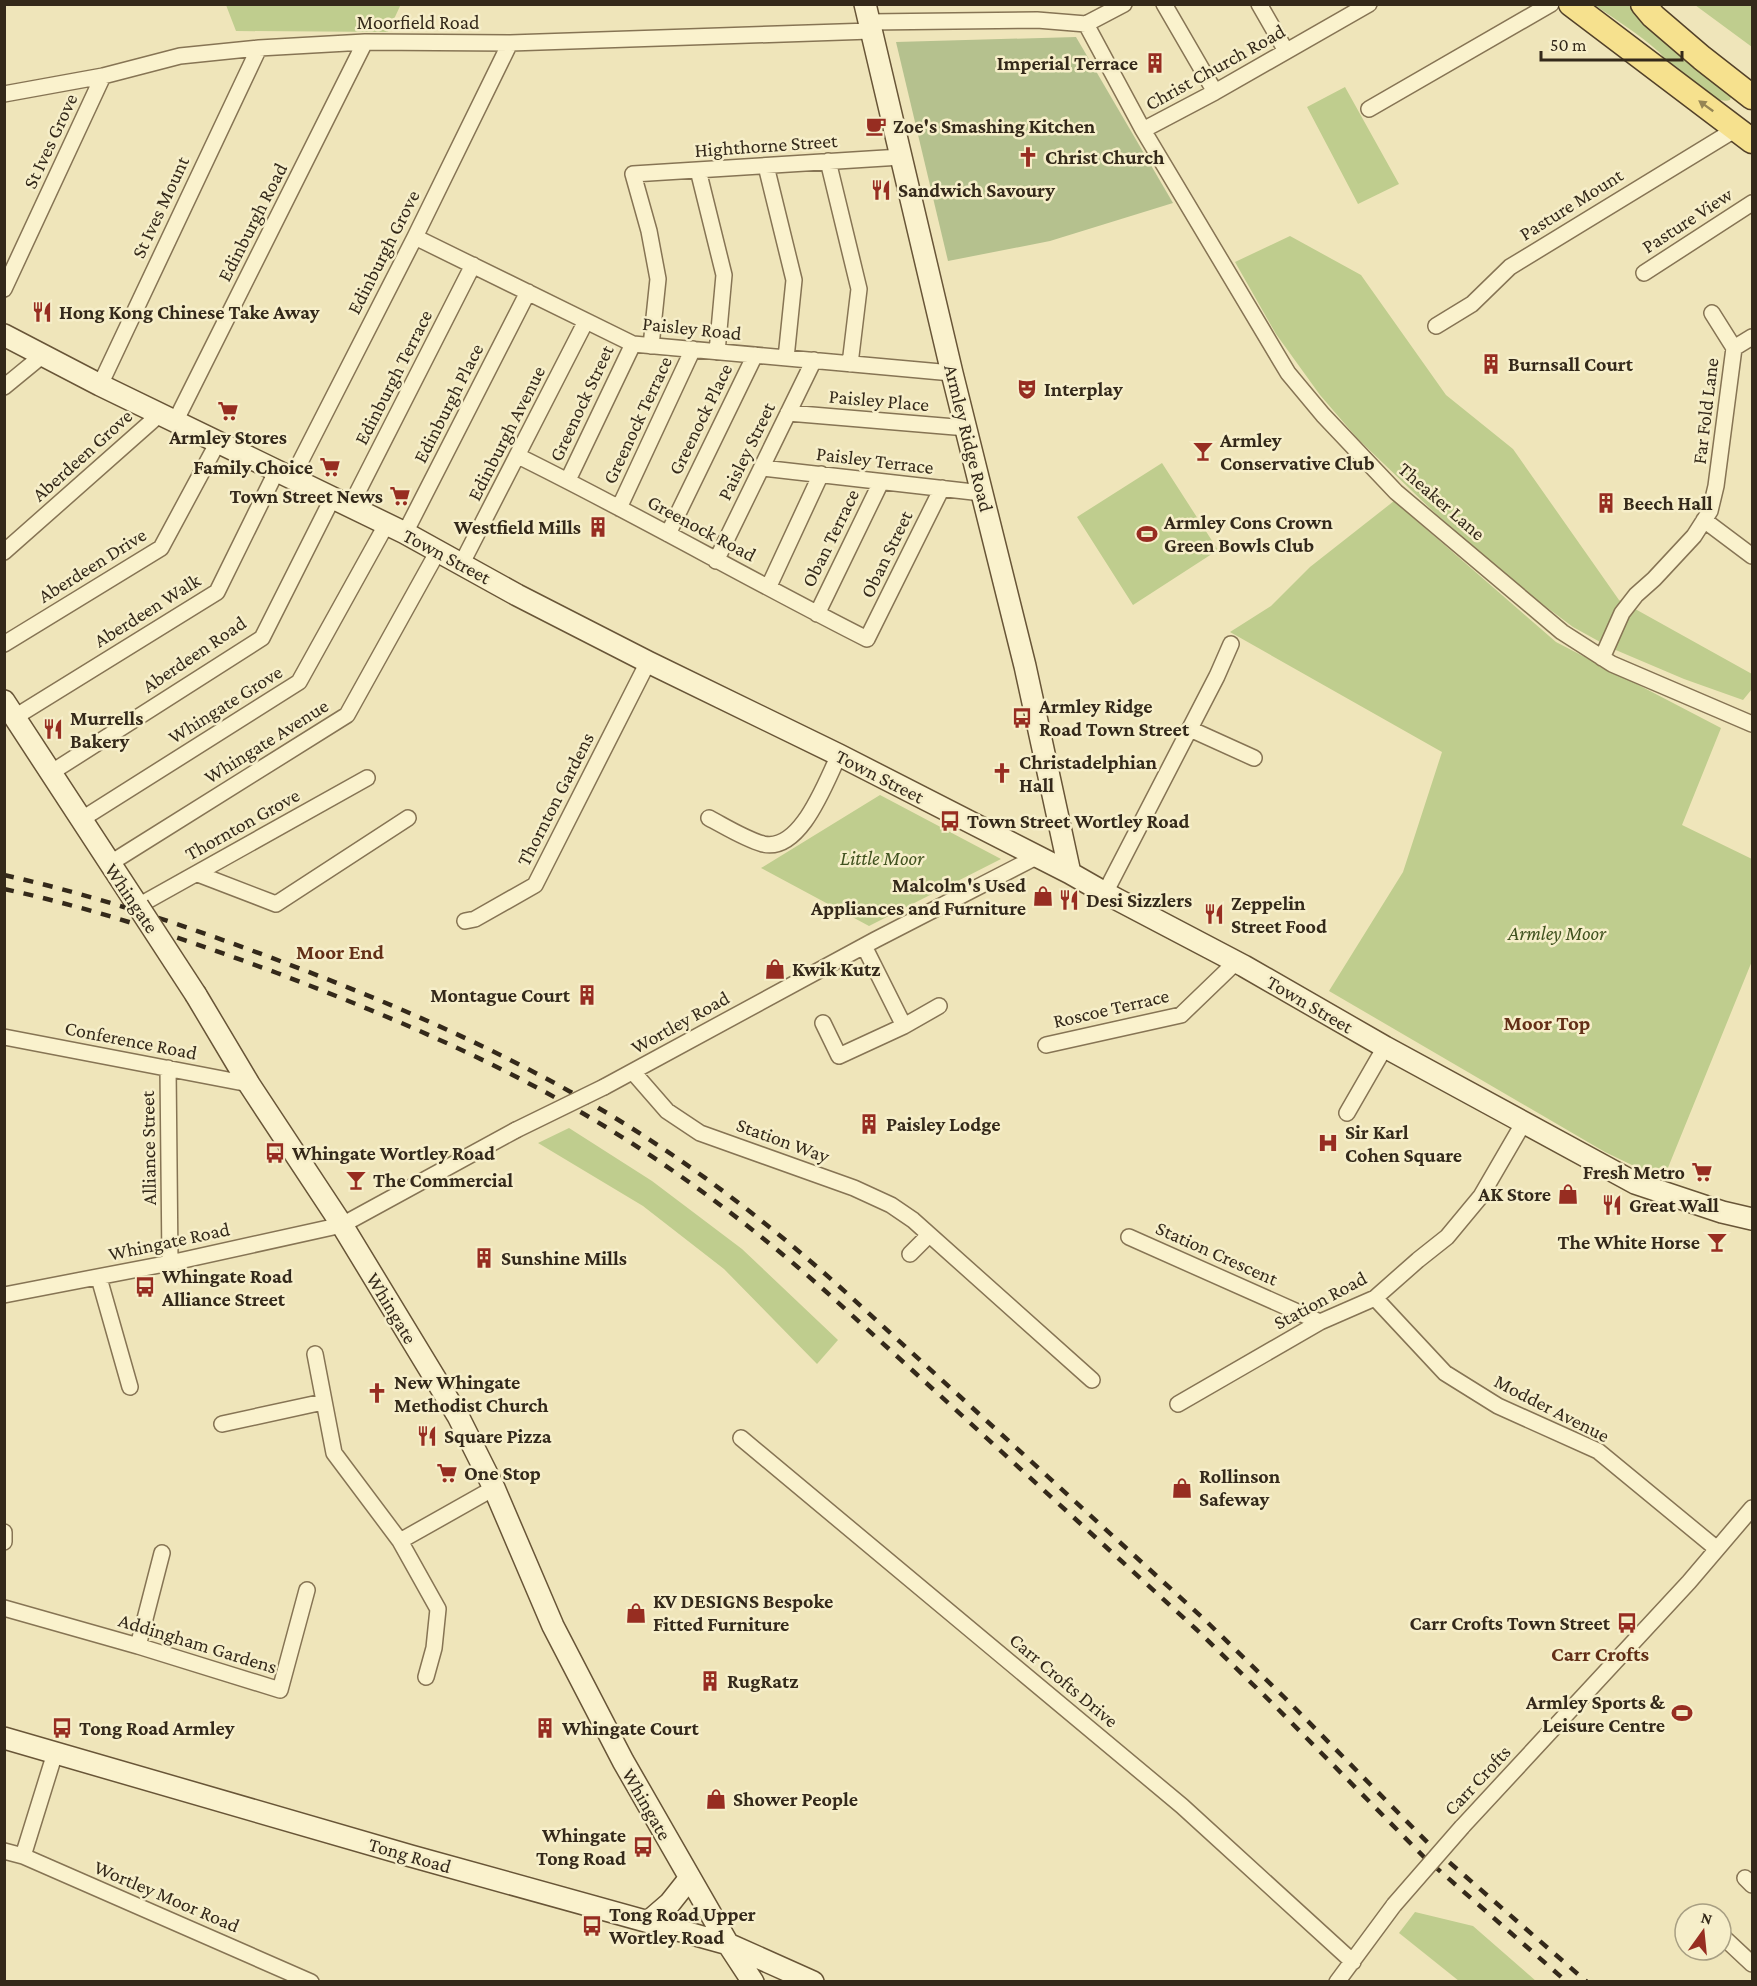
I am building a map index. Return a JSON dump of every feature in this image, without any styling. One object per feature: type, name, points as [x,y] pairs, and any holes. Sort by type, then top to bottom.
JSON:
[{"type":"main road","points":[[1571,4],[1744,135]]},
{"type":"main road","points":[[1643,4],[1653,16],[1702,58],[1752,97]]},
{"type":"main road","points":[[1658,4],[1752,77]]},
{"type":"street","points":[[951,4],[955,20]]},
{"type":"street","points":[[1034,4],[1038,20]]},
{"type":"street","points":[[1164,4],[1215,93]]},
{"type":"street","points":[[1259,4],[1286,51]]},
{"type":"street","name":"Christ Church Road","points":[[1143,130],[1215,93],[1370,4]]},
{"type":"street","points":[[1369,110],[1551,4]]},
{"type":"street","points":[[1086,24],[1122,5]]},
{"type":"street","name":"Moorfield Road","points":[[4,94],[103,76],[180,56],[259,48],[365,42],[510,43],[868,19],[1038,20],[1086,24]]},
{"type":"street","name":"Armley Ridge Road","points":[[868,19],[952,373],[1025,666],[1070,873]]},
{"type":"street","name":"Theaker Lane","points":[[1086,24],[1143,130],[1288,373],[1323,415],[1396,492],[1562,632],[1612,664],[1752,724]]},
{"type":"street","name":"Edinburgh Road","points":[[168,417],[365,42]]},
{"type":"street","name":"Edinburgh Grove","points":[[284,474],[415,237],[510,43]]},
{"type":"street","name":"St Ives Mount","points":[[100,385],[259,48]]},
{"type":"street","name":"St Ives Grove","points":[[4,288],[103,76]]},
{"type":"street","name":"Pasture Mount","points":[[1436,326],[1472,304],[1510,267],[1744,135]]},
{"type":"street","name":"Highthorne Street","points":[[651,346],[658,279],[649,231],[633,174],[901,157]]},
{"type":"street","points":[[828,161],[859,289],[850,364]]},
{"type":"street","points":[[766,166],[794,280],[786,358]]},
{"type":"street","points":[[698,170],[724,275],[717,351]]},
{"type":"street","name":"Pasture View","points":[[1644,273],[1752,203]]},
{"type":"street","name":"Paisley Road","points":[[415,237],[633,344],[952,373]]},
{"type":"street","name":"Edinburgh Terrace","points":[[341,503],[473,265]]},
{"type":"street","name":"Edinburgh Place","points":[[405,534],[528,292]]},
{"type":"street","name":"Far Fold Lane","points":[[1602,658],[1622,613],[1636,595],[1694,536],[1710,511],[1716,486],[1734,348],[1712,313]]},
{"type":"street","name":"Edinburgh Avenue","points":[[462,563],[586,321]]},
{"type":"street","name":"Town Street","points":[[4,335],[100,385],[405,534],[648,662],[1038,856],[1236,962],[1385,1047],[1635,1183],[1752,1220]]},
{"type":"street","name":"Far Fold Lane","points":[[1734,348],[1752,337]]},
{"type":"street","name":"Greenock Street","points":[[568,480],[633,344]]},
{"type":"street","name":"Greenock Terrace","points":[[619,508],[693,350]]},
{"type":"street","points":[[4,387],[44,355]]},
{"type":"street","name":"Greenock Place","points":[[668,534],[755,355]]},
{"type":"street","name":"Paisley Street","points":[[716,561],[814,360]]},
{"type":"street","name":"Paisley Place","points":[[788,413],[967,428]]},
{"type":"street","name":"Aberdeen Grove","points":[[4,552],[168,417]]},
{"type":"street","name":"Aberdeen Drive","points":[[4,644],[161,549],[218,442]]},
{"type":"street","name":"Greenock Road","points":[[518,456],[568,480],[716,561],[769,586],[867,639]]},
{"type":"street","name":"Paisley Terrace","points":[[762,468],[982,493]]},
{"type":"street","name":"Aberdeen Walk","points":[[10,709],[217,592],[284,474]]},
{"type":"street","points":[[769,586],[821,474]]},
{"type":"street","name":"Oban Terrace","points":[[817,614],[881,482]]},
{"type":"street","name":"Oban Street","points":[[867,639],[942,488]]},
{"type":"street","name":"Aberdeen Road","points":[[52,772],[262,638],[341,503]]},
{"type":"street","points":[[1704,520],[1752,556]]},
{"type":"street","name":"Whingate Grove","points":[[82,819],[299,682],[386,525]]},
{"type":"street","name":"Whingate Avenue","points":[[109,864],[347,715],[438,551]]},
{"type":"street","points":[[1106,893],[1217,676],[1231,644]]},
{"type":"street","name":"Thornton Gardens","points":[[465,921],[475,920],[535,885],[648,662]]},
{"type":"street","name":"Whingate","points":[[10,709],[109,864],[196,994],[249,1084],[342,1225],[458,1416],[494,1488],[553,1626],[623,1761],[689,1878],[753,1982]]},
{"type":"street","points":[[1190,729],[1254,758]]},
{"type":"street","points":[[709,818],[765,845],[776,844],[789,838],[802,826],[814,807],[839,755]]},
{"type":"street","name":"Thornton Grove","points":[[138,906],[367,778]]},
{"type":"street","points":[[198,874],[276,904],[408,818]]},
{"type":"street","name":"Wortley Road","points":[[342,1225],[516,1130],[633,1072],[864,946],[1038,856]]},
{"type":"street","points":[[864,946],[904,1026]]},
{"type":"street","name":"Roscoe Terrace","points":[[1046,1045],[1181,1015],[1236,962]]},
{"type":"street","points":[[823,1023],[839,1056],[904,1026],[939,1006]]},
{"type":"street","name":"Conference Road","points":[[4,1037],[249,1084]]},
{"type":"street","points":[[1347,1113],[1385,1047]]},
{"type":"street","name":"Alliance Street","points":[[168,1068],[170,1263]]},
{"type":"street","name":"Station Way","points":[[633,1072],[667,1111],[700,1132],[854,1188],[891,1205],[913,1220],[1092,1380]]},
{"type":"street","name":"Station Road","points":[[1178,1404],[1320,1322],[1374,1298],[1447,1237],[1481,1196],[1524,1122]]},
{"type":"street","name":"Whingate Road","points":[[4,1295],[99,1278],[342,1225]]},
{"type":"street","points":[[910,1254],[929,1235]]},
{"type":"street","name":"Station Crescent","points":[[1129,1238],[1320,1322]]},
{"type":"street","points":[[99,1278],[130,1387]]},
{"type":"street","name":"Modder Avenue","points":[[1374,1298],[1444,1373],[1498,1406],[1598,1451],[1717,1550]]},
{"type":"street","points":[[315,1354],[334,1453],[400,1540],[438,1609],[434,1648],[426,1677]]},
{"type":"street","points":[[222,1424],[323,1402]]},
{"type":"street","name":"Carr Crofts Drive","points":[[741,1438],[1182,1806],[1353,1962]]},
{"type":"street","points":[[400,1540],[494,1488]]},
{"type":"street","name":"Carr Crofts","points":[[1337,1982],[1394,1905],[1462,1827],[1689,1582],[1752,1508]]},
{"type":"street","points":[[4,1532],[4,1542]]},
{"type":"street","points":[[138,1646],[162,1553]]},
{"type":"street","name":"Addingham Gardens","points":[[4,1608],[280,1690],[307,1590]]},
{"type":"street","name":"Tong Road","points":[[4,1738],[411,1856],[728,1944],[813,1982]]},
{"type":"street","points":[[23,1856],[55,1753]]},
{"type":"street","name":"Wortley Moor Road","points":[[4,1851],[23,1856],[311,1982]]},
{"type":"street","points":[[648,1922],[670,1903],[689,1878]]},
{"type":"street","points":[[1733,1946],[1752,1964]]},
{"type":"green space","points":[[401,4],[388,32],[236,31],[226,5]]},
{"type":"green space","points":[[1595,5],[1628,5],[1732,93],[1730,100],[1717,99],[1692,86],[1673,71],[1652,46]]},
{"type":"green space","points":[[1695,5],[1752,5],[1752,47]]},
{"type":"green space","points":[[1076,37],[1173,203],[1050,241],[948,261],[896,42]]},
{"type":"green space","points":[[1345,87],[1399,184],[1358,204],[1307,107]]},
{"type":"green space","points":[[1290,236],[1361,275],[1446,395],[1513,449],[1619,600],[1752,674],[1752,689],[1743,700],[1684,679],[1611,648],[1573,627],[1517,585],[1437,515],[1357,438],[1320,395],[1276,334],[1235,262]]},
{"type":"green space","name":"Armley Cons Crown Green Bowls Club","points":[[1162,463],[1218,550],[1133,605],[1077,517]]},
{"type":"green space","name":"Armley Moor","points":[[1394,501],[1556,642],[1721,728],[1682,825],[1752,859],[1752,961],[1663,1180],[1605,1152],[1329,991],[1403,872],[1442,752],[1230,632],[1271,606],[1310,567]]},
{"type":"green space","name":"Little Moor","points":[[880,795],[1001,859],[869,926],[761,868]]},
{"type":"green space","points":[[569,1128],[652,1181],[742,1249],[838,1340],[817,1364],[724,1269],[643,1206],[538,1143]]},
{"type":"green space","points":[[1415,1912],[1473,1926],[1536,1981],[1459,1981],[1399,1933]]},
{"type":"railway","points":[[4,875],[109,902],[178,924],[399,1008],[553,1082],[623,1123],[689,1166],[782,1237],[841,1288],[1205,1620],[1434,1849],[1587,1982]]},
{"type":"railway","points":[[4,889],[73,906],[176,937],[277,973],[395,1020],[547,1093],[617,1134],[682,1177],[744,1223],[832,1297],[1197,1630],[1425,1858],[1567,1982]]},
{"type":"place","name":"Imperial Terrace","points":[[1155,63]]},
{"type":"place","name":"Zoe's Smashing Kitchen","points":[[876,126]]},
{"type":"place","name":"Christ Church","points":[[1028,157]]},
{"type":"place","name":"Sandwich Savoury","points":[[881,190]]},
{"type":"place","name":"Hong Kong Chinese Take Away","points":[[42,312]]},
{"type":"place","name":"Burnsall Court","points":[[1491,364]]},
{"type":"place","name":"Interplay","points":[[1027,389]]},
{"type":"place","name":"Armley Stores","points":[[228,411]]},
{"type":"place","name":"Armley Conservative Club","points":[[1203,451]]},
{"type":"place","name":"Family Choice","points":[[330,467]]},
{"type":"place","name":"Town Street News","points":[[400,496]]},
{"type":"place","name":"Beech Hall","points":[[1606,503]]},
{"type":"place","name":"Westfield Mills","points":[[598,527]]},
{"type":"place","name":"Armley Cons Crown Green Bowls Club","points":[[1147,534]]},
{"type":"place","name":"Armley Ridge Road Town Street","points":[[1022,718]]},
{"type":"place","name":"Murrells Bakery","points":[[53,729]]},
{"type":"place","name":"Christadelphian Hall","points":[[1002,773]]},
{"type":"place","name":"Town Street Wortley Road","points":[[950,821]]},
{"type":"place","name":"Malcolm's Used Appliances and Furniture","points":[[1043,896]]},
{"type":"place","name":"Desi Sizzlers","points":[[1069,900]]},
{"type":"place","name":"Zeppelin Street Food","points":[[1214,914]]},
{"type":"place","name":"Kwik Kutz","points":[[775,969]]},
{"type":"place","name":"Montague Court","points":[[587,995]]},
{"type":"place","name":"Paisley Lodge","points":[[869,1124]]},
{"type":"place","name":"Sir Karl Cohen Square","points":[[1328,1143]]},
{"type":"place","name":"Whingate Wortley Road","points":[[275,1153]]},
{"type":"place","name":"Fresh Metro","points":[[1702,1172]]},
{"type":"place","name":"The Commercial","points":[[356,1180]]},
{"type":"place","name":"AK Store","points":[[1568,1194]]},
{"type":"place","name":"Great Wall","points":[[1612,1205]]},
{"type":"place","name":"The White Horse","points":[[1717,1242]]},
{"type":"place","name":"Sunshine Mills","points":[[484,1258]]},
{"type":"place","name":"Whingate Road Alliance Street","points":[[145,1287]]},
{"type":"place","name":"New Whingate Methodist Church","points":[[377,1393]]},
{"type":"place","name":"Square Pizza","points":[[427,1436]]},
{"type":"place","name":"One Stop","points":[[447,1473]]},
{"type":"place","name":"Rollinson Safeway","points":[[1182,1488]]},
{"type":"place","name":"KV DESIGNS Bespoke Fitted Furniture","points":[[636,1613]]},
{"type":"place","name":"Carr Crofts Town Street","points":[[1627,1623]]},
{"type":"place","name":"RugRatz","points":[[710,1681]]},
{"type":"place","name":"Armley Sports & Leisure Centre","points":[[1682,1713]]},
{"type":"place","name":"Tong Road Armley","points":[[62,1728]]},
{"type":"place","name":"Whingate Court","points":[[545,1728]]},
{"type":"place","name":"Shower People","points":[[716,1799]]},
{"type":"place","name":"Whingate Tong Road","points":[[643,1847]]},
{"type":"place","name":"Tong Road Upper Wortley Road","points":[[592,1926]]},
{"type":"district","name":"Moor End","points":[[340,952]]},
{"type":"district","name":"Moor Top","points":[[1547,1023]]},
{"type":"district","name":"Carr Crofts","points":[[1600,1654]]}]
